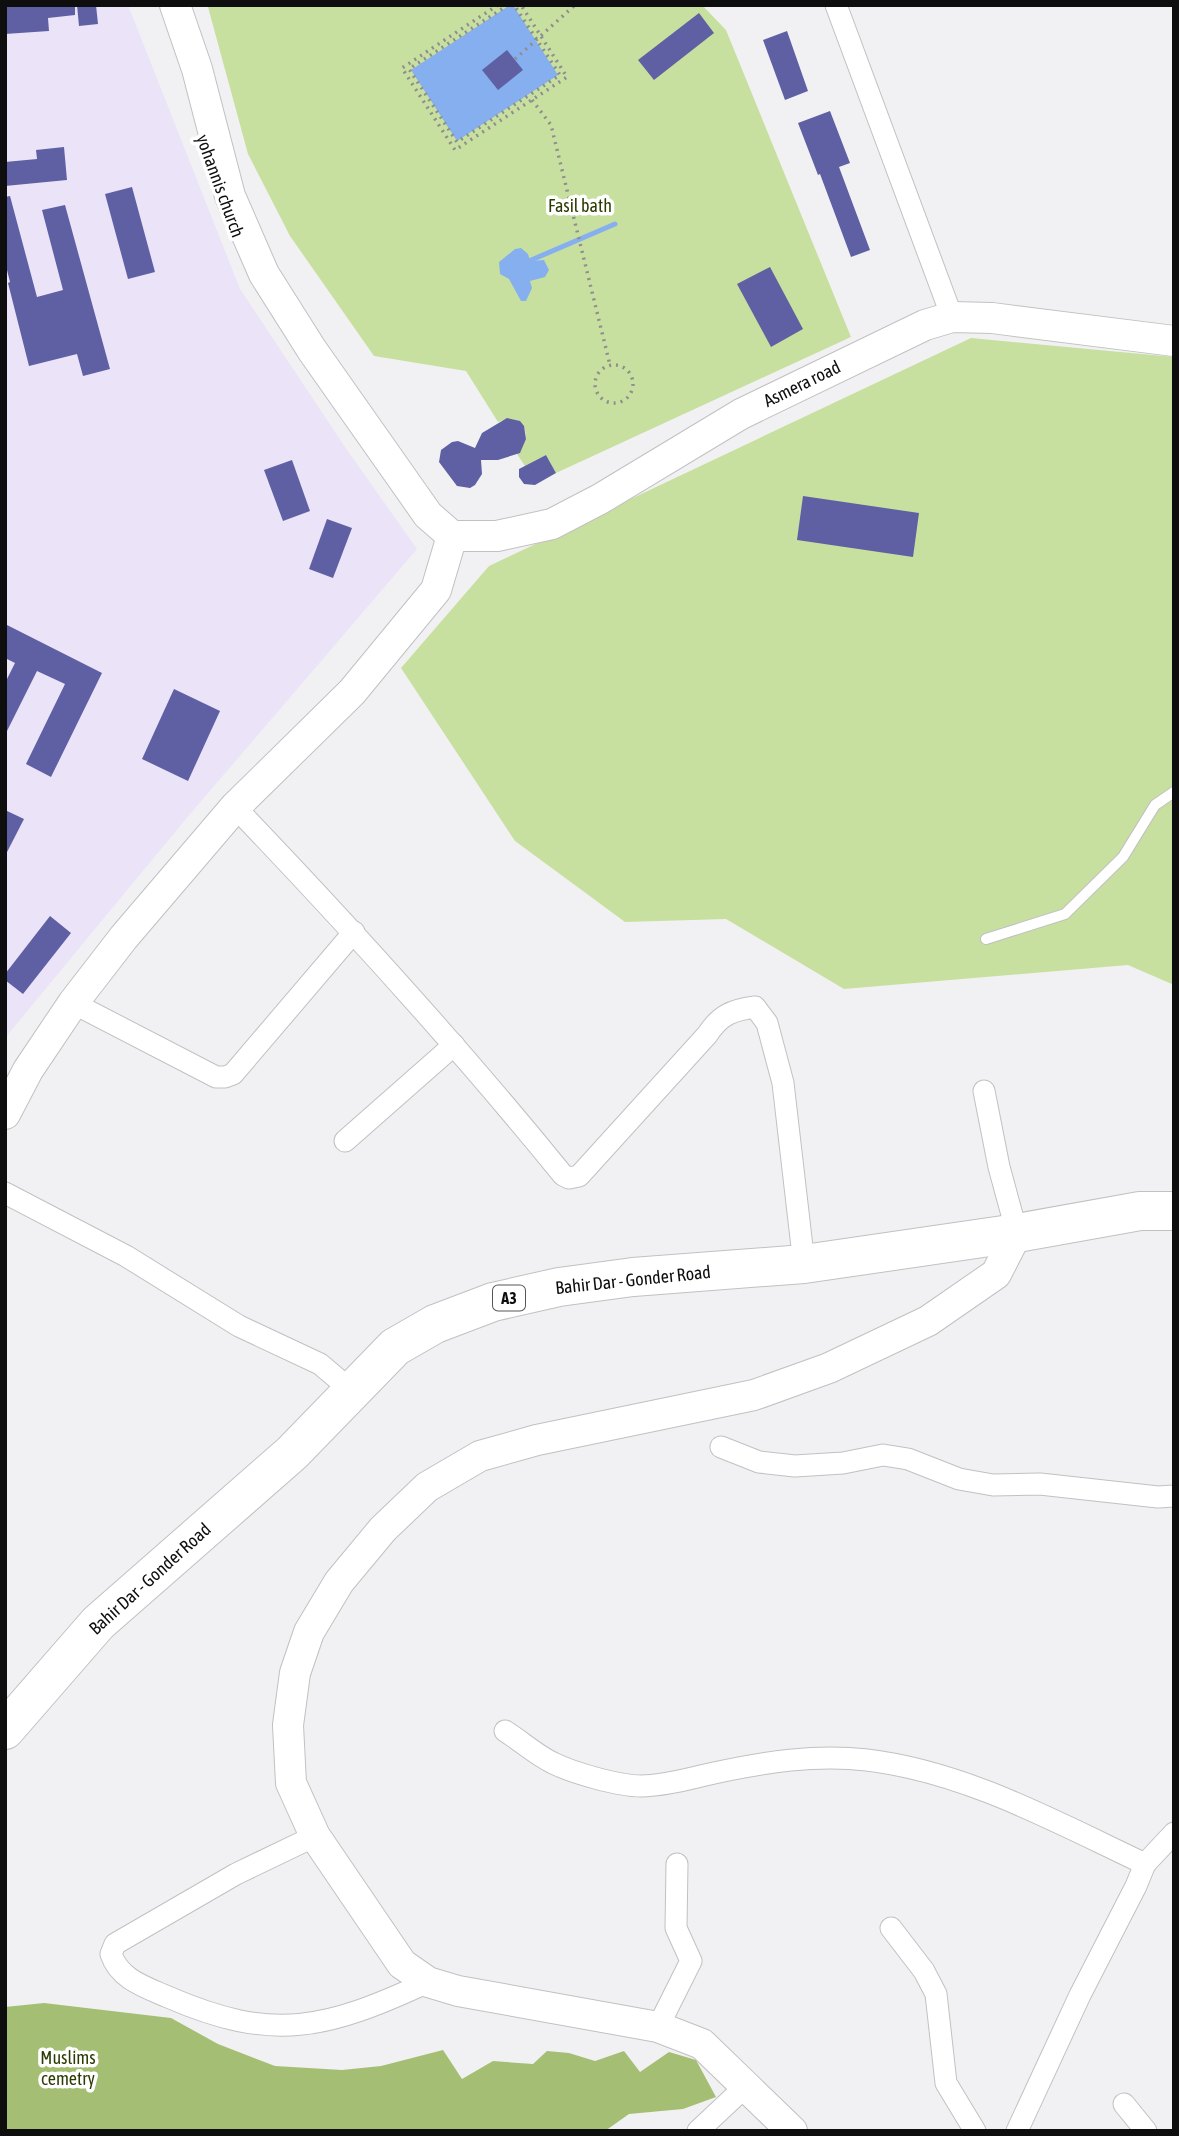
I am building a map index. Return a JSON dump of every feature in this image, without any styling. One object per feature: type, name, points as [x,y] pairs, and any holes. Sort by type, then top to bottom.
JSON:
[{"type":"highway","name":"Bahir Dar - Gonder Road","points":[[5,1730],[97,1623],[292,1453],[395,1348],[435,1324],[493,1301],[559,1287],[633,1277],[804,1264],[1017,1233],[1140,1211],[1174,1211]]},
{"type":"street","points":[[836,5],[953,317]]},
{"type":"street","points":[[5,1114],[27,1070],[73,1003],[124,937],[235,807],[352,692],[436,590],[452,536],[428,515],[312,351],[264,274],[230,196],[197,69],[174,9]]},
{"type":"street","name":"Asmera road","points":[[452,536],[497,536],[552,524],[600,499],[741,414],[925,325],[953,317],[992,318],[1174,341]]},
{"type":"street","points":[[235,807],[354,932],[454,1045],[563,1175],[574,1178],[579,1176],[707,1035],[716,1021],[728,1012],[755,1007],[767,1023],[783,1083],[804,1264]]},
{"type":"street","points":[[73,1003],[216,1077],[225,1077],[233,1074],[354,932]]},
{"type":"street","points":[[345,1141],[454,1045]]},
{"type":"street","points":[[779,2126],[746,2086],[702,2044],[658,2027],[458,1991],[428,1982],[402,1964],[315,1836],[290,1783],[288,1725],[295,1673],[309,1632],[339,1582],[383,1529],[426,1487],[480,1456],[537,1440],[754,1395],[829,1368],[928,1321],[996,1274],[1017,1233],[999,1167],[984,1091]]},
{"type":"street","points":[[5,1193],[126,1256],[239,1326],[320,1364],[352,1391]]},
{"type":"street","points":[[721,1447],[759,1462],[795,1466],[843,1463],[883,1455],[908,1459],[959,1479],[993,1485],[1040,1484],[1158,1497],[1174,1496]]},
{"type":"street","points":[[505,1731],[554,1763],[604,1780],[640,1786],[808,1758],[864,1760],[903,1766],[956,1780],[1043,1816],[1145,1864]]},
{"type":"street","points":[[1017,2131],[1145,1864],[1174,1833]]},
{"type":"street","points":[[315,1836],[236,1874],[115,1944],[111,1954],[115,1965],[133,1982],[205,2012],[249,2024],[278,2026],[319,2023],[375,2007],[428,1982]]},
{"type":"street","points":[[658,2027],[691,1961],[676,1927],[677,1864]]},
{"type":"street","points":[[891,1928],[924,1970],[936,1994],[946,2083],[975,2131]]},
{"type":"street","points":[[698,2131],[746,2086]]},
{"type":"street","points":[[1125,2104],[1146,2131]]},
{"type":"lane","points":[[986,939],[1065,914],[1123,857],[1155,805],[1174,792]]},
{"type":"path","points":[[498,5],[402,68],[455,150],[531,97],[567,77],[514,5]]},
{"type":"path","points":[[463,142],[457,142],[409,69],[508,5]]},
{"type":"path","points":[[520,5],[538,38]]},
{"type":"path","points":[[515,59],[575,5]]},
{"type":"path","points":[[531,97],[551,125],[610,365]]},
{"type":"path","points":[[610,365],[624,368],[632,380],[629,394],[617,403],[603,400],[595,387],[598,373],[610,365]]},
{"type":"shaded area","points":[[5,5],[128,5],[240,289],[345,447],[417,549],[185,820],[5,1038]]},
{"type":"green space","name":"Fasil bath","points":[[702,5],[726,30],[851,337],[556,473],[546,455],[525,466],[515,451],[526,439],[522,424],[509,419],[498,422],[466,371],[374,356],[290,236],[248,154],[208,7]]},
{"type":"green space","points":[[971,338],[1174,357],[1174,985],[1128,965],[844,989],[726,919],[625,922],[515,841],[401,668],[489,566]]},
{"type":"green space","name":"Muslims cemetry","points":[[44,2003],[171,2018],[218,2044],[275,2066],[342,2070],[381,2066],[443,2050],[462,2079],[493,2061],[533,2064],[547,2051],[569,2053],[595,2061],[624,2051],[640,2072],[669,2052],[696,2060],[716,2097],[683,2109],[629,2114],[605,2131],[5,2131],[5,2007]]},
{"type":"water","points":[[513,5],[558,75],[457,141],[411,70]]},
{"type":"water","points":[[521,248],[528,254],[530,261],[544,260],[549,270],[545,277],[530,281],[532,288],[526,301],[521,301],[509,279],[500,274],[499,262],[515,249]]},
{"type":"building","points":[[5,5],[75,5],[75,15],[48,18],[49,31],[5,34]]},
{"type":"building","points":[[77,5],[96,5],[98,24],[79,26]]},
{"type":"building","points":[[699,13],[714,33],[654,80],[638,60]]},
{"type":"building","points":[[787,31],[808,91],[785,100],[763,40]]},
{"type":"building","points":[[507,50],[523,70],[498,90],[482,70]]},
{"type":"building","points":[[830,111],[850,163],[839,167],[870,250],[851,257],[798,123]]},
{"type":"building","points":[[64,147],[67,180],[5,186],[5,162],[37,159],[36,150]]},
{"type":"building","points":[[132,187],[155,272],[128,279],[105,194]]},
{"type":"building","points":[[10,196],[37,297],[63,290],[42,210],[65,205],[110,369],[83,376],[77,354],[29,366],[5,262],[5,197]]},
{"type":"building","points":[[770,267],[803,329],[771,347],[737,284]]},
{"type":"building","points":[[507,418],[520,421],[524,426],[526,439],[520,453],[498,460],[481,460],[482,474],[475,485],[470,488],[457,486],[439,462],[441,450],[458,441],[475,448],[482,433]]},
{"type":"building","points":[[546,455],[556,473],[535,485],[524,484],[519,477],[519,469]]},
{"type":"building","points":[[292,460],[310,511],[283,521],[264,470]]},
{"type":"building","points":[[803,496],[919,513],[913,557],[797,540]]},
{"type":"building","points":[[327,519],[352,528],[333,578],[309,569]]},
{"type":"building","points":[[5,624],[102,673],[51,777],[26,764],[65,684],[37,671],[5,735],[5,683],[15,663],[5,658]]},
{"type":"building","points":[[174,689],[220,711],[188,781],[142,759]]},
{"type":"building","points":[[5,810],[24,819],[5,856]]},
{"type":"building","points":[[50,916],[71,933],[23,994],[5,980],[5,974]]},
{"type":"waterway","points":[[529,261],[615,224]]}]
